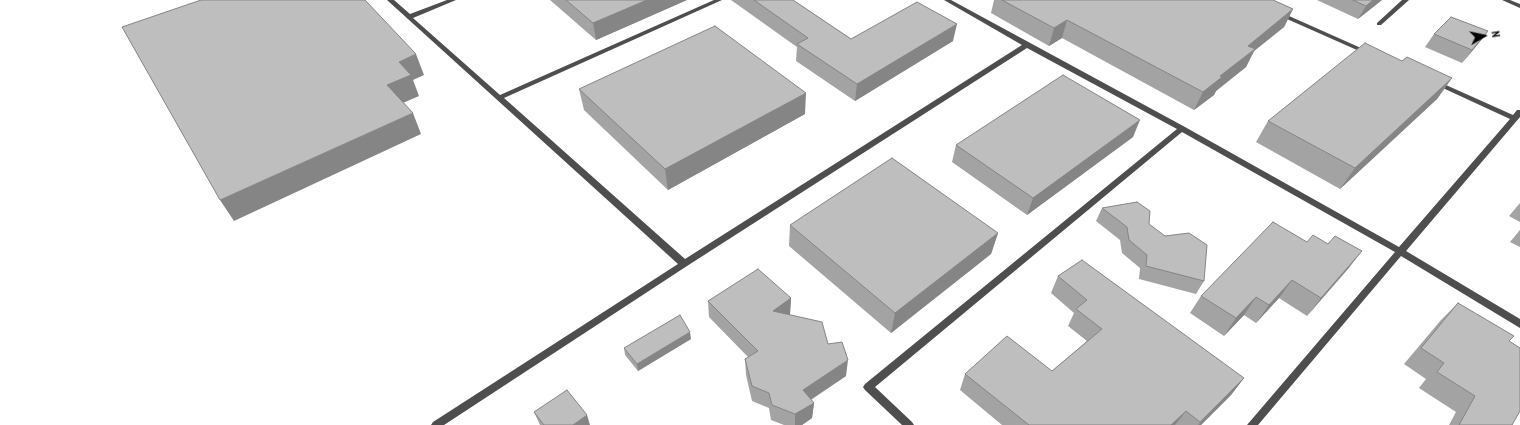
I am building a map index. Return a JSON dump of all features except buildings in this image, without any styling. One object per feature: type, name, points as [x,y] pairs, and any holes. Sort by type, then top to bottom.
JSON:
[{"type":"lane","points":[[390,0],[684,264]]},
{"type":"lane","points":[[409,17],[453,0]]},
{"type":"lane","points":[[499,98],[719,0]]},
{"type":"lane","points":[[947,0],[1182,129],[1401,252],[1520,324]]},
{"type":"lane","points":[[1379,24],[1406,0]]},
{"type":"lane","points":[[1505,0],[1520,6]]},
{"type":"lane","points":[[1270,10],[1378,58]]},
{"type":"lane","points":[[436,425],[684,264],[1027,45]]},
{"type":"lane","points":[[1252,425],[1517,115],[1428,80]]},
{"type":"lane","points":[[909,425],[868,387],[1182,129]]}]
